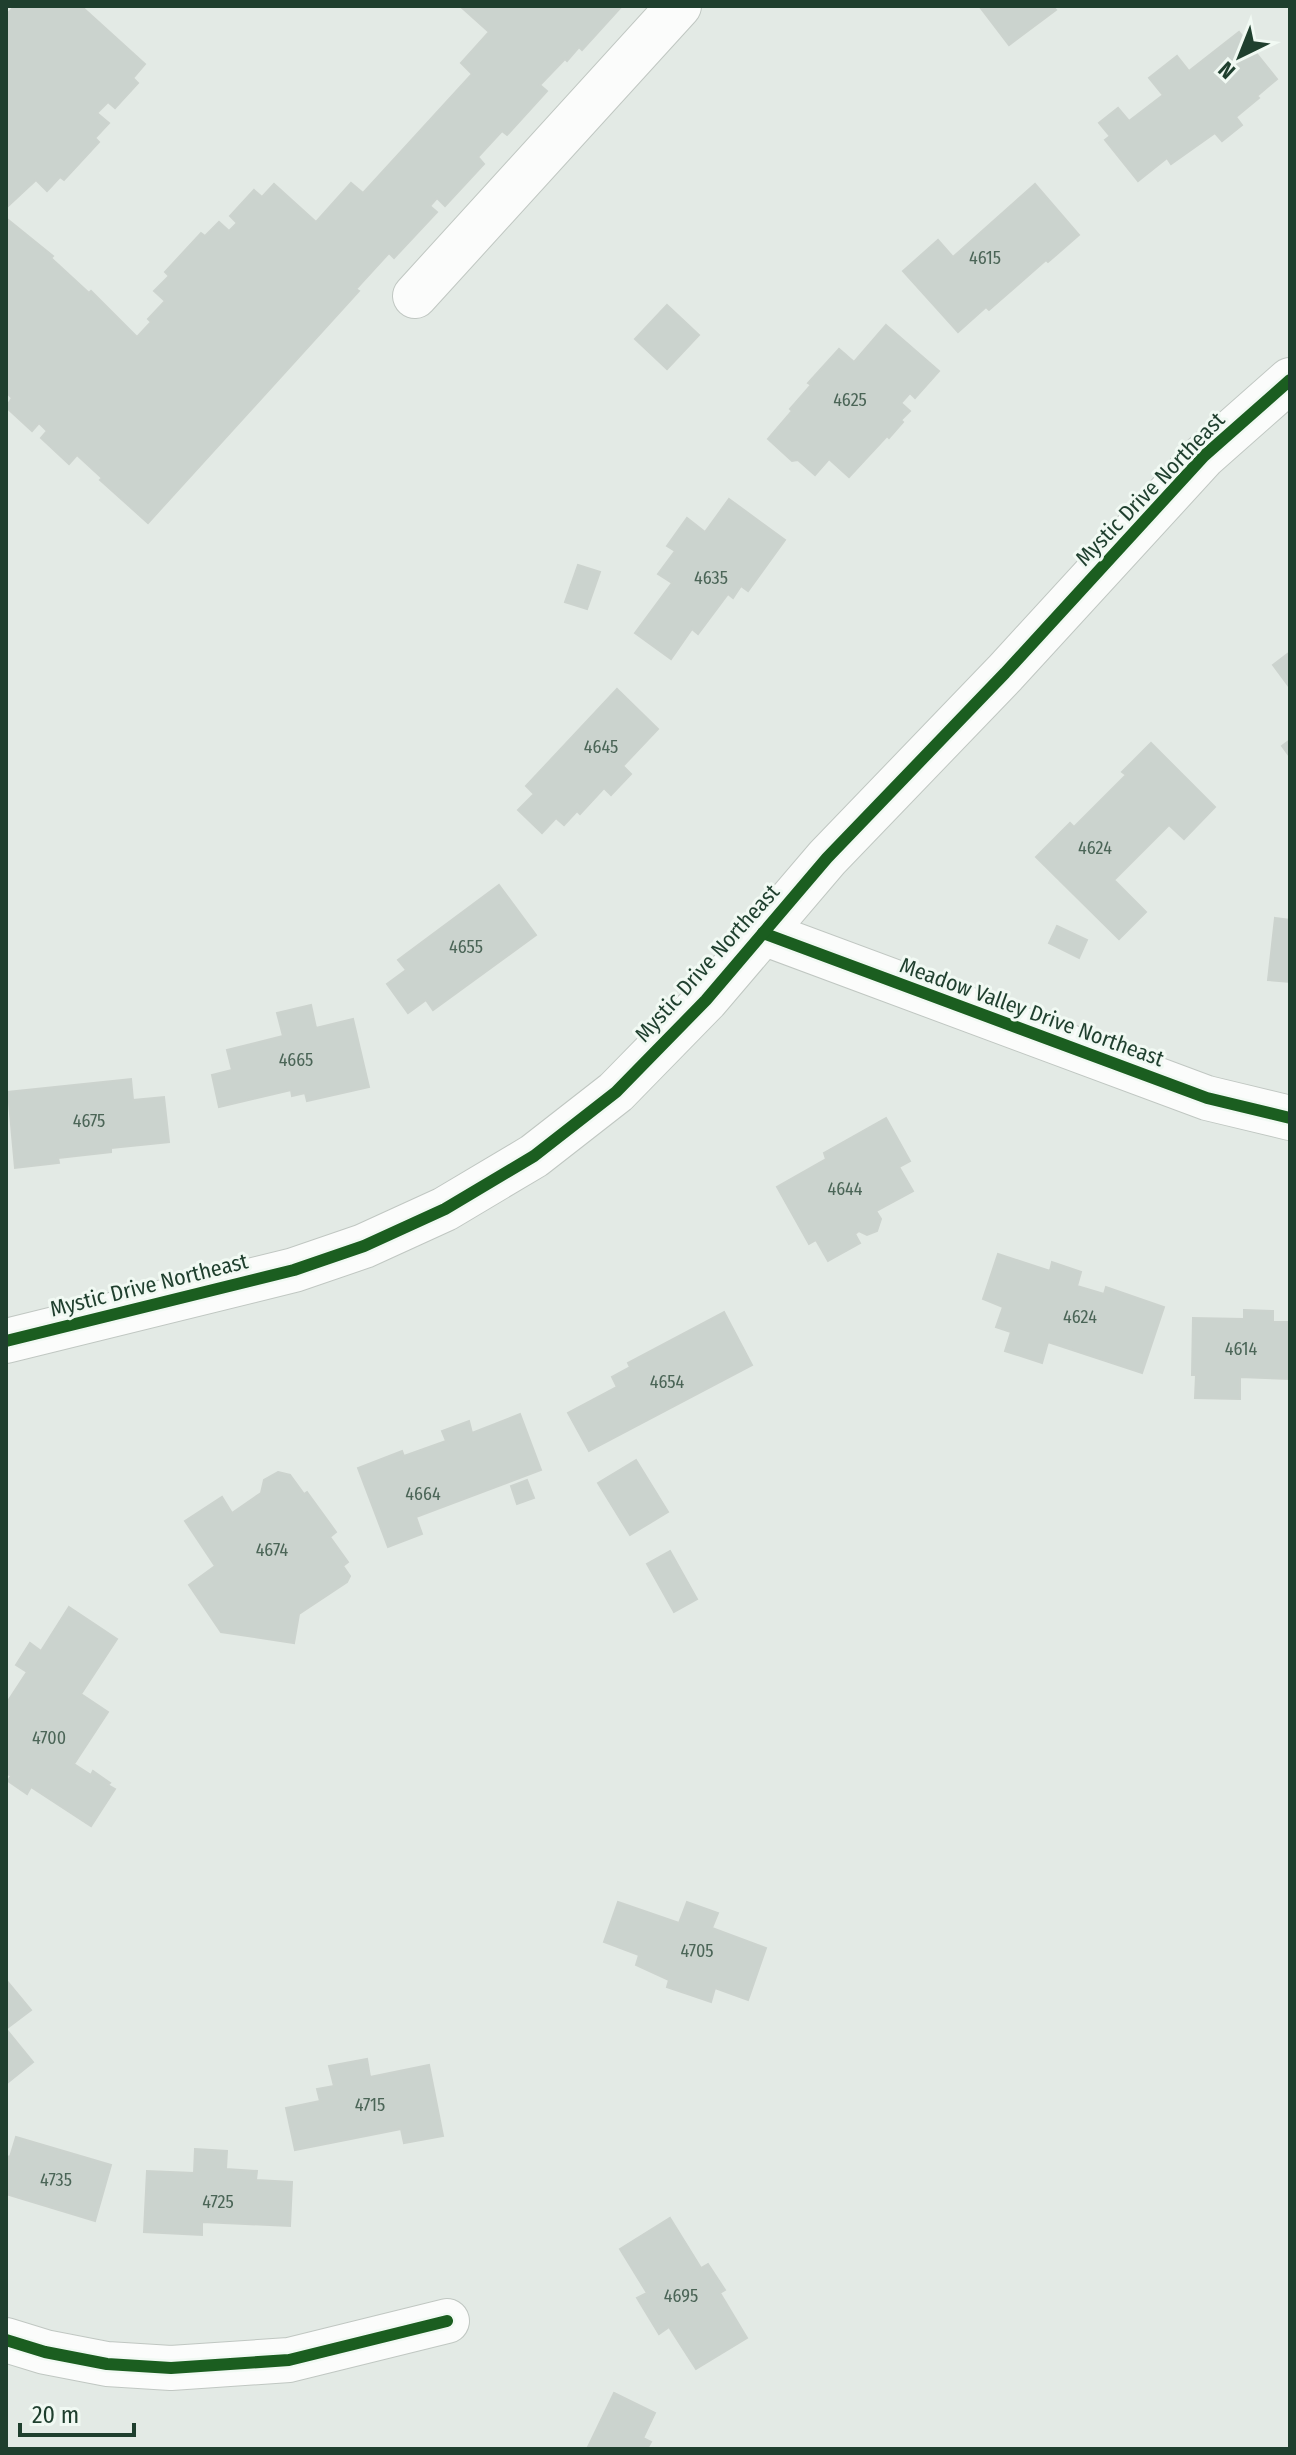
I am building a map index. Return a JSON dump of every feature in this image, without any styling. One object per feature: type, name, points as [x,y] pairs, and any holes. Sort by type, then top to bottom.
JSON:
[{"type":"street","points":[[415,296],[679,6]]},
{"type":"street","name":"Mystic Drive Northeast","points":[[6,1341],[294,1270],[364,1246],[445,1209],[534,1156],[616,1092],[706,1000],[827,858],[1005,673],[1204,456],[1290,380]]},
{"type":"street","name":"Meadow Valley Drive Northeast","points":[[763,933],[1207,1098],[1290,1118]]},
{"type":"street","points":[[6,2340],[45,2352],[107,2364],[171,2368],[289,2360],[447,2321]]},
{"type":"building","points":[[15,6],[81,6],[145,64],[133,78],[138,83],[115,108],[108,102],[97,113],[109,123],[95,138],[99,142],[64,180],[60,177],[47,191],[36,180],[6,208],[6,15]]},
{"type":"building","points":[[460,6],[622,6],[582,50],[579,47],[540,85],[547,91],[507,135],[502,131],[478,157],[484,164],[445,206],[437,198],[430,206],[437,212],[394,258],[389,253],[356,289],[359,291],[148,523],[77,455],[69,464],[41,438],[47,431],[39,423],[32,431],[6,407],[12,398],[8,394],[6,396],[6,218],[53,256],[51,258],[89,293],[91,291],[137,337],[165,301],[154,291],[169,276],[165,272],[201,233],[205,236],[219,222],[229,231],[237,223],[230,216],[254,190],[262,197],[274,184],[316,222],[351,183],[363,193],[472,74],[461,63],[489,32]]},
{"type":"building","points":[[982,6],[1052,6],[1056,10],[1009,45]]},
{"type":"building","points":[[1239,32],[1277,79],[1236,117],[1242,125],[1222,141],[1215,133],[1171,164],[1167,158],[1138,181],[1105,140],[1110,136],[1099,123],[1118,108],[1129,121],[1163,95],[1149,78],[1177,56],[1189,71]]},
{"type":"building","points":[[1035,184],[1079,235],[958,332],[903,271],[938,240],[953,257]]},
{"type":"building","points":[[667,305],[699,335],[667,369],[635,339]]},
{"type":"building","points":[[886,325],[939,371],[915,398],[910,393],[901,403],[910,411],[901,420],[903,422],[849,477],[829,459],[815,475],[798,460],[792,461],[768,439],[811,385],[808,383],[839,349],[854,362]]},
{"type":"building","points":[[729,499],[785,540],[748,591],[741,586],[733,598],[728,594],[698,634],[692,629],[671,659],[635,633],[672,583],[658,574],[675,551],[667,546],[687,518],[705,532]]},
{"type":"building","points":[[578,565],[600,572],[587,609],[565,602]]},
{"type":"building","points":[[1290,652],[1290,688],[1273,665]]},
{"type":"building","points":[[617,689],[658,729],[623,766],[631,774],[611,795],[604,788],[580,814],[577,811],[564,825],[556,818],[542,833],[518,810],[534,794],[526,786]]},
{"type":"building","points":[[1290,740],[1290,757],[1282,746]]},
{"type":"building","points":[[1151,743],[1215,807],[1184,839],[1169,825],[1114,880],[1146,912],[1119,939],[1036,857],[1070,823],[1074,827],[1126,775],[1122,772]]},
{"type":"building","points":[[499,885],[536,935],[433,1010],[426,1000],[408,1013],[387,984],[406,970],[398,960]]},
{"type":"building","points":[[1275,918],[1290,920],[1290,982],[1268,980]]},
{"type":"building","points":[[1057,926],[1087,940],[1079,958],[1049,943]]},
{"type":"building","points":[[311,1005],[316,1028],[353,1019],[369,1087],[307,1101],[305,1093],[292,1096],[291,1090],[219,1107],[212,1075],[232,1070],[227,1050],[283,1036],[277,1013]]},
{"type":"building","points":[[131,1079],[133,1100],[164,1097],[169,1142],[111,1148],[111,1152],[58,1158],[59,1163],[15,1168],[8,1092]]},
{"type":"building","points":[[886,1118],[910,1161],[899,1167],[913,1191],[876,1211],[881,1219],[877,1231],[867,1235],[859,1231],[855,1234],[860,1243],[828,1261],[816,1240],[809,1244],[777,1187],[826,1159],[824,1153]]},
{"type":"building","points":[[998,1254],[1050,1271],[1052,1262],[1081,1272],[1077,1286],[1104,1294],[1106,1287],[1164,1307],[1142,1373],[1048,1342],[1042,1363],[1005,1351],[1011,1332],[996,1327],[1003,1307],[983,1299]]},
{"type":"building","points":[[1244,1310],[1273,1311],[1273,1322],[1290,1322],[1290,1379],[1240,1377],[1240,1399],[1195,1398],[1196,1375],[1192,1375],[1193,1318],[1244,1319]]},
{"type":"building","points":[[724,1312],[752,1365],[589,1451],[568,1413],[617,1387],[612,1377],[630,1367],[628,1363]]},
{"type":"building","points":[[520,1414],[541,1470],[416,1517],[422,1534],[388,1547],[358,1468],[402,1451],[404,1456],[446,1441],[442,1431],[469,1421],[472,1433]]},
{"type":"building","points":[[636,1460],[668,1512],[630,1535],[598,1483]]},
{"type":"building","points":[[278,1472],[290,1475],[304,1494],[307,1492],[336,1532],[330,1537],[348,1562],[343,1566],[350,1576],[347,1582],[299,1614],[294,1643],[221,1632],[189,1585],[215,1566],[185,1521],[222,1497],[232,1513],[261,1493],[264,1480]]},
{"type":"building","points":[[527,1480],[534,1498],[517,1504],[511,1486]]},
{"type":"building","points":[[670,1551],[697,1599],[674,1612],[647,1564]]},
{"type":"building","points":[[69,1607],[117,1639],[81,1694],[108,1712],[74,1764],[91,1775],[93,1771],[115,1789],[91,1826],[31,1787],[27,1794],[8,1781],[11,1776],[6,1773],[6,1704],[27,1672],[16,1665],[30,1643],[41,1651]]},
{"type":"building","points":[[618,1902],[679,1923],[687,1902],[718,1913],[712,1928],[766,1948],[748,2000],[715,1988],[711,2002],[667,1987],[669,1980],[636,1965],[639,1955],[604,1942]]},
{"type":"building","points":[[6,1980],[31,2010],[6,2029]]},
{"type":"building","points":[[6,2029],[33,2062],[6,2084]]},
{"type":"building","points":[[367,2059],[370,2077],[429,2065],[443,2136],[404,2143],[401,2129],[295,2150],[286,2108],[320,2101],[317,2089],[334,2086],[329,2066]]},
{"type":"building","points":[[16,2137],[111,2165],[95,2221],[6,2194],[6,2156],[10,2157]]},
{"type":"building","points":[[195,2149],[227,2151],[226,2169],[257,2171],[256,2180],[292,2182],[290,2226],[202,2222],[202,2235],[144,2232],[147,2171],[194,2173]]},
{"type":"building","points":[[670,2218],[701,2268],[708,2264],[725,2290],[720,2293],[747,2338],[696,2369],[669,2327],[659,2334],[637,2298],[647,2293],[620,2249]]},
{"type":"building","points":[[614,2393],[655,2413],[643,2438],[651,2442],[647,2449],[587,2449]]},
{"type":"cycle path","points":[[6,1341],[294,1270],[364,1246],[445,1209],[534,1156],[616,1092],[706,1000],[827,858],[1005,673],[1204,456],[1290,380]]},
{"type":"cycle path","points":[[763,933],[1207,1098],[1290,1118]]},
{"type":"cycle path","points":[[6,2340],[45,2352],[107,2364],[171,2368],[289,2360],[447,2321]]}]
